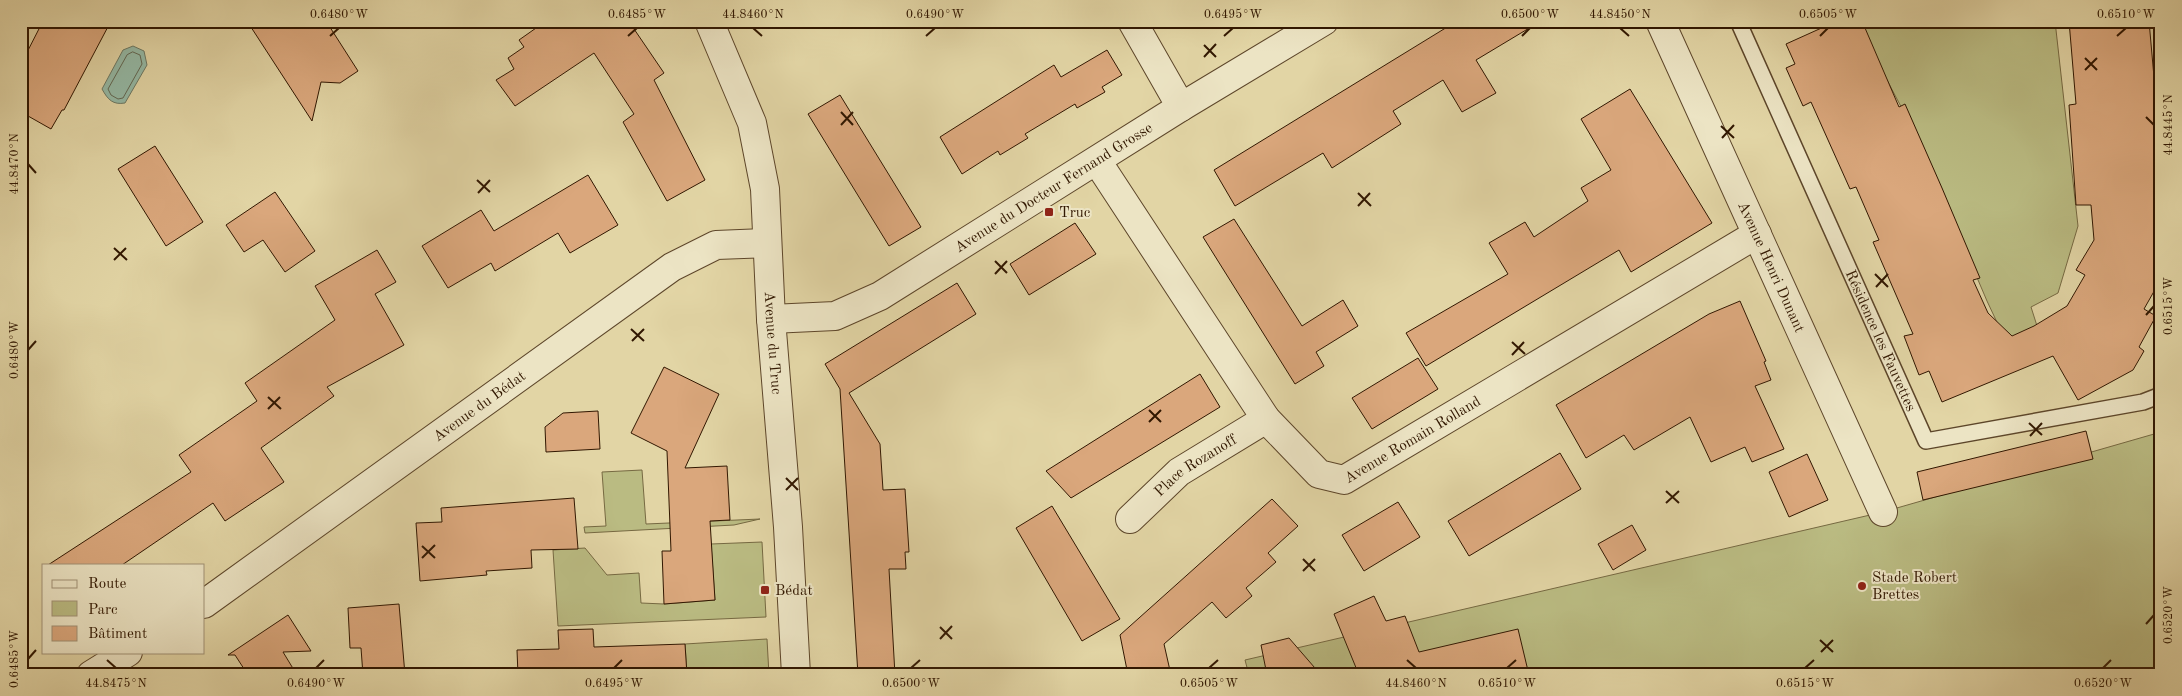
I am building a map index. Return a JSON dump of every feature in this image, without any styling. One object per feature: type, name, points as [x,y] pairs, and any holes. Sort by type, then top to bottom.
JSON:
[{"type":"street","name":"Avenue du Truc","points":[[710,21],[752,123],[765,189],[771,319],[787,517],[796,675]]},
{"type":"street","points":[[1132,21],[1181,107]]},
{"type":"street","name":"Avenue du Docteur Fernand Grosse","points":[[771,319],[836,316],[880,296],[1181,107],[1324,21]]},
{"type":"street","name":"Avenue Henri Dunant","points":[[1660,21],[1882,512]]},
{"type":"street","name":"Avenue Romain Rolland","points":[[1097,161],[1117,188],[1266,418],[1319,474],[1344,480],[1757,234]]},
{"type":"street","name":"Avenue du Bédat","points":[[205,603],[672,267],[716,245],[767,243]]},
{"type":"street","name":"Place Rozanoff","points":[[1130,520],[1179,472],[1266,418]]},
{"type":"street","points":[[91,675],[125,654]]},
{"type":"lane","name":"Résidence les Fauvettes","points":[[1738,21],[1926,441],[2143,402],[2161,395]]},
{"type":"green space","points":[[1856,21],[2055,21],[2078,226],[2058,293],[2031,307],[2045,351],[2018,367],[1987,301],[1918,139]]},
{"type":"green space","name":"Stade Robert Brettes","points":[[2161,432],[2161,675],[1249,675],[1245,660],[1883,512]]},
{"type":"green space","points":[[642,470],[646,524],[760,519],[734,525],[585,533],[584,527],[606,526],[602,472]]},
{"type":"green space","points":[[762,542],[766,617],[558,626],[553,550],[585,548],[607,575],[639,573],[641,603],[664,604],[715,600],[711,544]]},
{"type":"green space","points":[[767,639],[769,675],[687,675],[685,644]]},
{"type":"water","points":[[133,46],[144,51],[147,65],[125,103],[114,102],[106,96],[102,89],[123,50]]},
{"type":"building","points":[[43,21],[111,21],[64,110],[62,110],[51,129],[21,112],[21,64]]},
{"type":"building","points":[[247,21],[326,21],[358,71],[340,83],[321,82],[312,121]]},
{"type":"building","points":[[546,21],[640,21],[632,26],[664,73],[654,80],[705,180],[667,201],[623,122],[634,114],[594,53],[515,106],[496,80],[514,69],[508,58],[524,47],[519,40]]},
{"type":"building","points":[[1457,21],[1541,21],[1476,60],[1496,93],[1462,112],[1443,80],[1393,111],[1401,124],[1332,168],[1323,153],[1235,206],[1214,170]]},
{"type":"building","points":[[1837,21],[1862,21],[1899,107],[1905,104],[1942,188],[1980,278],[1973,280],[1988,313],[2012,336],[2034,326],[2067,306],[2085,275],[2076,270],[2094,240],[2091,205],[2076,205],[2069,105],[2076,104],[2069,21],[2149,21],[2161,156],[2161,279],[2144,309],[2156,316],[2139,347],[2144,351],[2133,370],[2078,400],[2053,356],[1942,402],[1929,371],[1919,375],[1904,336],[1913,334],[1873,242],[1879,240],[1856,187],[1850,189],[1811,102],[1803,106],[1786,68],[1795,64],[1786,44]]},
{"type":"building","points":[[1107,50],[1122,75],[1102,87],[1105,92],[1077,108],[1075,104],[1025,134],[1028,138],[1000,155],[998,151],[962,174],[940,137],[1054,65],[1061,77]]},
{"type":"building","points":[[1630,89],[1712,223],[1631,272],[1619,250],[1426,366],[1406,333],[1508,274],[1489,243],[1525,222],[1534,237],[1588,201],[1581,188],[1611,170],[1581,119]]},
{"type":"building","points":[[840,95],[921,227],[889,246],[808,114]]},
{"type":"building","points":[[155,146],[203,222],[166,246],[118,169]]},
{"type":"building","points":[[588,175],[618,225],[570,253],[558,233],[495,271],[491,263],[448,288],[422,246],[481,210],[494,231]]},
{"type":"building","points":[[275,192],[315,251],[285,272],[263,240],[244,252],[226,225]]},
{"type":"building","points":[[1234,219],[1302,326],[1343,300],[1358,326],[1316,352],[1324,366],[1295,384],[1203,237]]},
{"type":"building","points":[[1075,223],[1096,254],[1029,295],[1010,264]]},
{"type":"building","points":[[377,250],[396,282],[375,294],[404,345],[327,387],[334,396],[261,448],[284,482],[225,521],[213,503],[123,564],[50,564],[191,472],[179,455],[257,401],[245,383],[335,320],[315,286]]},
{"type":"building","points":[[957,283],[976,314],[849,393],[880,444],[883,490],[905,489],[909,552],[905,552],[906,569],[889,569],[895,675],[858,675],[840,389],[825,364]]},
{"type":"building","points":[[1740,301],[1766,361],[1764,362],[1771,380],[1755,386],[1784,449],[1752,462],[1745,447],[1711,462],[1690,417],[1634,450],[1624,435],[1586,458],[1556,405],[1709,314]]},
{"type":"building","points":[[1418,358],[1438,389],[1372,429],[1352,398]]},
{"type":"building","points":[[664,367],[719,394],[685,468],[727,466],[730,520],[710,521],[715,600],[664,604],[662,551],[671,551],[667,451],[631,433]]},
{"type":"building","points":[[1200,374],[1220,407],[1071,498],[1046,471]]},
{"type":"building","points":[[598,411],[600,449],[546,452],[545,427],[563,413]]},
{"type":"building","points":[[2086,431],[2093,459],[1923,500],[1917,472]]},
{"type":"building","points":[[1560,453],[1581,489],[1469,556],[1448,521]]},
{"type":"building","points":[[1807,454],[1828,500],[1789,517],[1769,472]]},
{"type":"building","points":[[574,498],[578,549],[531,550],[532,568],[486,571],[487,575],[420,581],[416,523],[442,522],[441,508]]},
{"type":"building","points":[[1272,499],[1298,526],[1268,553],[1276,562],[1246,588],[1252,596],[1226,618],[1212,602],[1164,644],[1171,675],[1128,675],[1120,635]]},
{"type":"building","points":[[1398,502],[1420,537],[1364,571],[1342,535]]},
{"type":"building","points":[[1052,506],[1120,619],[1082,641],[1016,528]]},
{"type":"building","points":[[1632,525],[1646,550],[1613,570],[1598,544]]},
{"type":"building","points":[[1374,596],[1386,621],[1405,616],[1419,652],[1518,629],[1529,675],[1359,675],[1334,614]]},
{"type":"building","points":[[399,604],[405,675],[363,675],[361,648],[350,648],[348,608]]},
{"type":"building","points":[[288,615],[311,651],[283,652],[297,675],[248,675],[235,655],[228,655]]},
{"type":"building","points":[[593,629],[594,647],[685,644],[687,675],[518,675],[517,650],[559,649],[558,630]]},
{"type":"building","points":[[1289,638],[1321,675],[1267,675],[1261,645]]},
{"type":"place","name":"Truc","points":[[1049,212]]},
{"type":"place","name":"Stade Robert Brettes","points":[[1862,586]]},
{"type":"place","name":"Bédat","points":[[765,590]]}]
